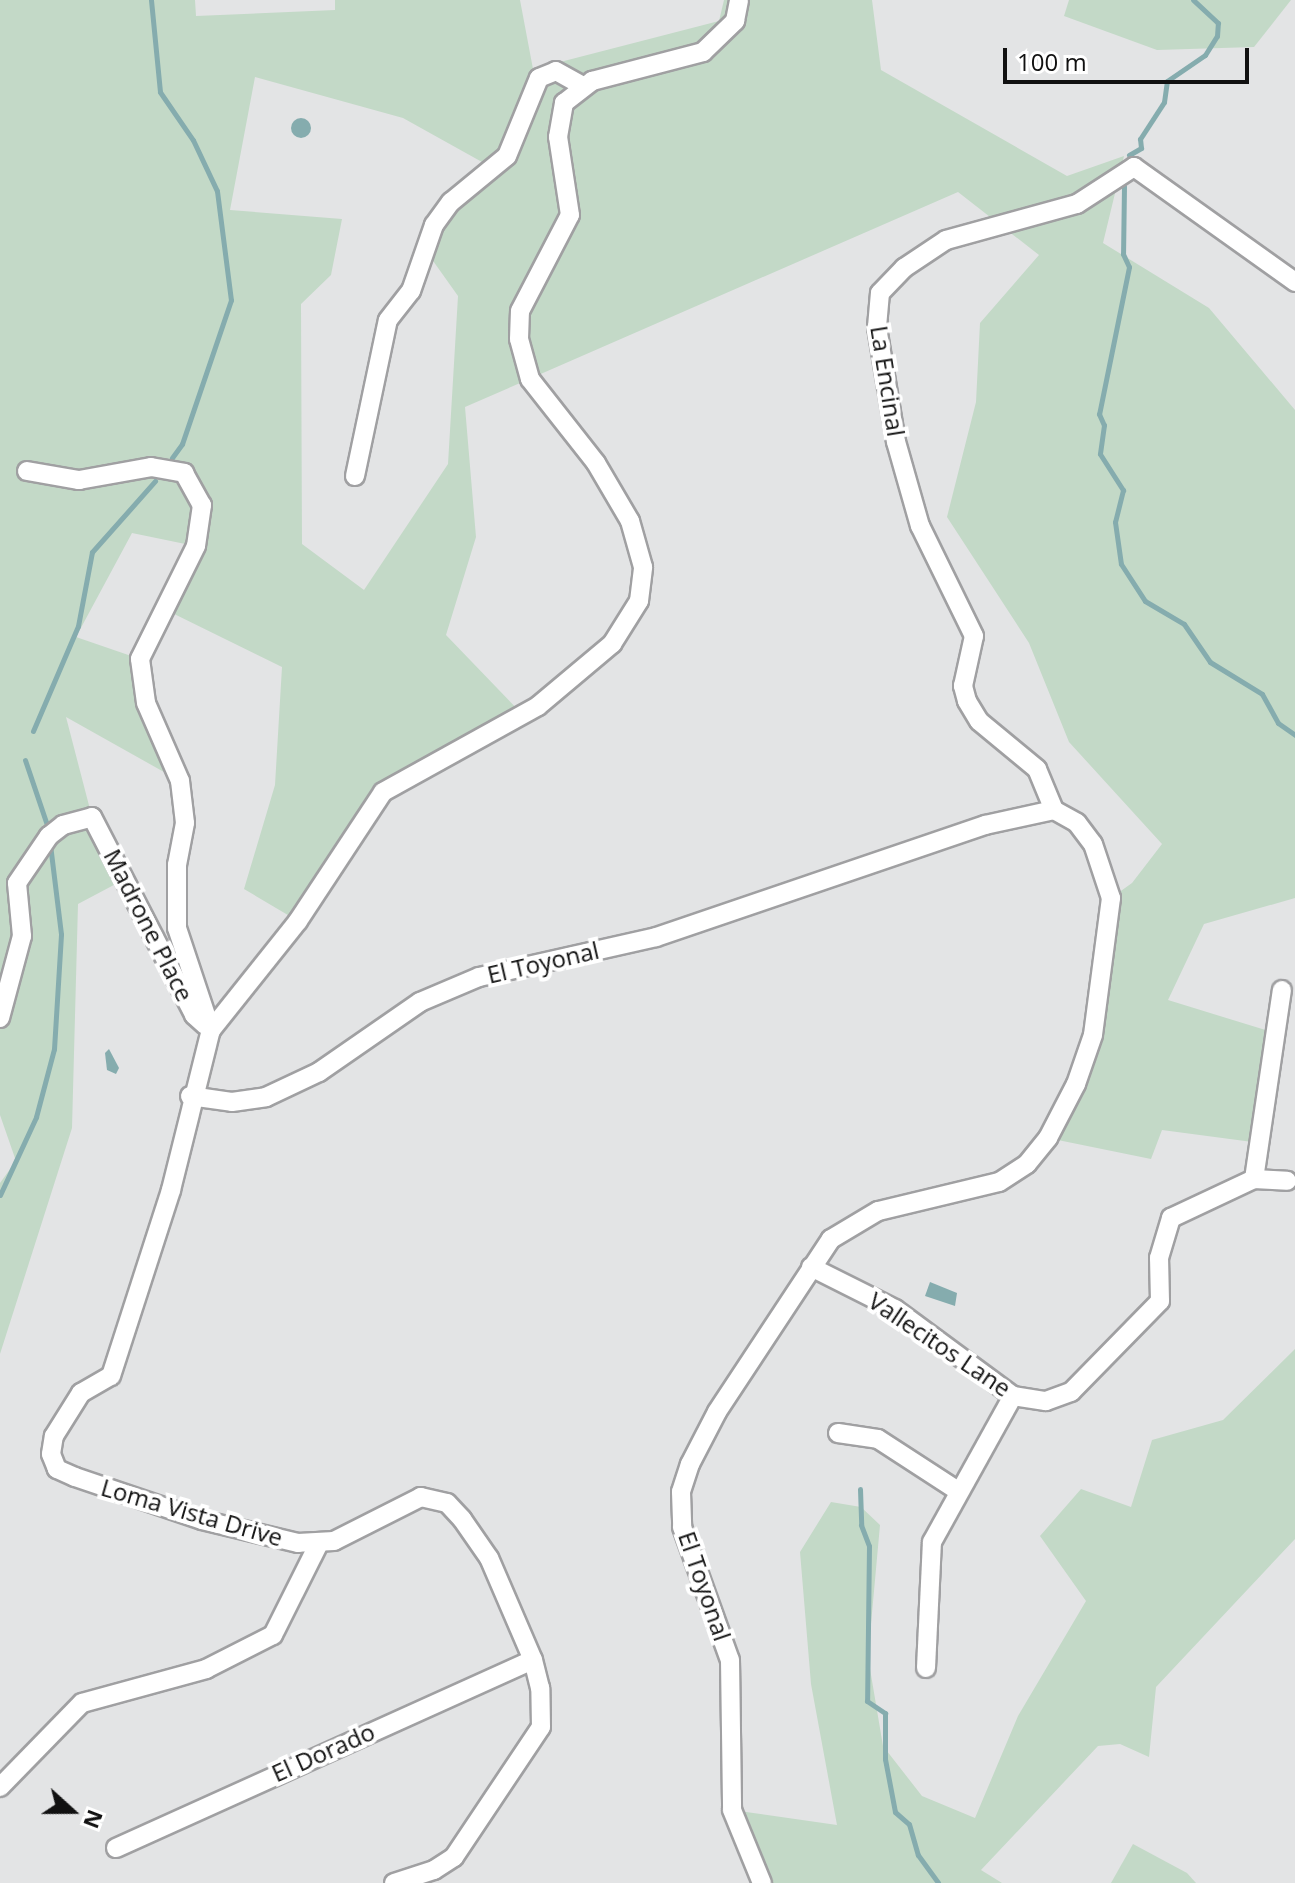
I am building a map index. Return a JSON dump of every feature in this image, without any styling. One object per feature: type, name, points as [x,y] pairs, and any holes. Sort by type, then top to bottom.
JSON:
[{"type":"street","points":[[190,1096],[211,1030],[298,921],[383,792],[538,706],[612,644],[639,601],[643,567],[630,521],[596,463],[543,401],[523,361],[519,339],[520,311],[531,282],[570,215],[558,121],[564,103],[583,86],[703,52],[735,21],[739,0]]},
{"type":"street","points":[[355,476],[388,320],[411,291],[434,225],[451,202],[507,156],[539,78],[556,71],[583,86]]},
{"type":"street","name":"La Encinal","points":[[1054,810],[1037,769],[979,721],[967,701],[963,686],[974,636],[920,526],[896,442],[877,327],[880,293],[904,268],[946,240],[1077,204],[1134,167],[1295,282]]},
{"type":"street","points":[[27,471],[79,480],[151,467],[184,473],[202,505],[196,546],[140,659],[146,703],[180,781],[185,823],[177,865],[177,928],[211,1030]]},
{"type":"street","name":"El Toyonal","points":[[190,1096],[232,1102],[266,1097],[319,1072],[420,1002],[479,977],[656,937],[985,825],[1054,810],[1077,823],[1093,844],[1111,898],[1093,1035],[1059,1121],[1027,1164],[999,1182],[878,1211],[831,1239],[717,1412],[690,1464],[680,1505],[689,1547],[730,1660],[732,1810],[762,1883]]},
{"type":"street","name":"Madrone Place","points":[[0,1018],[22,936],[17,883],[49,836],[63,825],[92,817],[194,1015],[211,1030]]},
{"type":"street","points":[[1254,1179],[1282,990]]},
{"type":"street","name":"Loma Vista Drive","points":[[190,1096],[171,1190],[111,1376],[81,1393],[62,1418],[51,1454],[57,1469],[157,1505],[298,1543],[319,1543],[350,1535],[405,1501],[421,1497],[447,1503],[489,1558],[533,1660],[543,1714],[535,1740],[487,1802],[454,1857],[434,1870],[394,1883]]},
{"type":"street","name":"Vallecitos Lane","points":[[811,1267],[895,1309],[1013,1396],[1046,1401],[1071,1392],[1160,1301],[1159,1258],[1171,1218],[1254,1179],[1287,1181]]},
{"type":"street","points":[[926,1668],[932,1542],[1013,1396]]},
{"type":"street","points":[[838,1433],[878,1439],[958,1491]]},
{"type":"street","points":[[0,1787],[82,1703],[206,1669],[273,1635],[319,1543]]},
{"type":"street","name":"El Dorado","points":[[116,1848],[533,1660]]},
{"type":"green space","points":[[0,0],[195,0],[196,16],[335,10],[335,0],[520,0],[533,69],[719,21],[724,0],[872,0],[881,70],[1067,176],[1124,156],[1103,243],[1209,308],[1295,410],[1295,898],[1204,924],[1168,1000],[1275,1033],[1260,1143],[1162,1130],[1151,1159],[1048,1138],[1076,1084],[1111,898],[1132,883],[1162,844],[1069,742],[1029,643],[947,517],[976,402],[980,323],[1039,255],[958,192],[465,407],[476,537],[446,635],[523,715],[393,784],[298,921],[244,889],[275,785],[282,667],[164,609],[195,546],[132,533],[76,637],[140,659],[180,781],[66,717],[92,817],[127,878],[78,904],[72,1128],[0,1354],[0,1183],[16,1161],[0,1115]],"holes":[[[255,77],[403,118],[491,167],[447,204],[431,258],[458,296],[448,464],[364,590],[302,544],[301,304],[331,275],[342,219],[230,210]]]},
{"type":"green space","points":[[1069,0],[1291,0],[1254,47],[1157,50],[1064,16]]},
{"type":"green space","points":[[1295,1349],[1295,1539],[1156,1687],[1149,1757],[1120,1744],[1098,1746],[981,1870],[1002,1883],[762,1883],[732,1810],[837,1825],[811,1684],[800,1552],[831,1502],[861,1507],[880,1525],[868,1657],[883,1746],[922,1796],[975,1818],[1018,1716],[1086,1601],[1040,1536],[1081,1489],[1131,1507],[1152,1440],[1223,1420]]},
{"type":"green space","points":[[1133,1844],[1187,1873],[1196,1883],[1111,1883]]},
{"type":"water","points":[[301,118],[308,121],[311,128],[308,135],[301,138],[294,135],[291,128],[294,121]]},
{"type":"water","points":[[109,1049],[119,1068],[116,1074],[107,1070],[105,1053]]},
{"type":"water","points":[[930,1282],[957,1293],[955,1306],[925,1296]]},
{"type":"waterway","points":[[151,0],[160,92],[193,140],[217,191],[231,300],[182,444],[172,458]]},
{"type":"waterway","points":[[1129,155],[1141,148],[1140,139],[1164,102],[1167,81],[1205,55],[1217,36],[1218,23],[1193,0]]},
{"type":"waterway","points":[[1124,186],[1123,254],[1129,267],[1099,414],[1104,425],[1100,454],[1123,490],[1115,522],[1121,564],[1145,601],[1184,624],[1210,662],[1262,694],[1278,723],[1295,735]]},
{"type":"waterway","points":[[33,731],[78,626],[92,552],[155,481]]},
{"type":"waterway","points":[[25,760],[49,831]]},
{"type":"waterway","points":[[0,1195],[36,1117],[54,1049],[61,934],[50,845]]},
{"type":"waterway","points":[[860,1489],[861,1525],[869,1546],[867,1701],[885,1713],[885,1759],[895,1812],[909,1824],[918,1855],[938,1883]]}]
